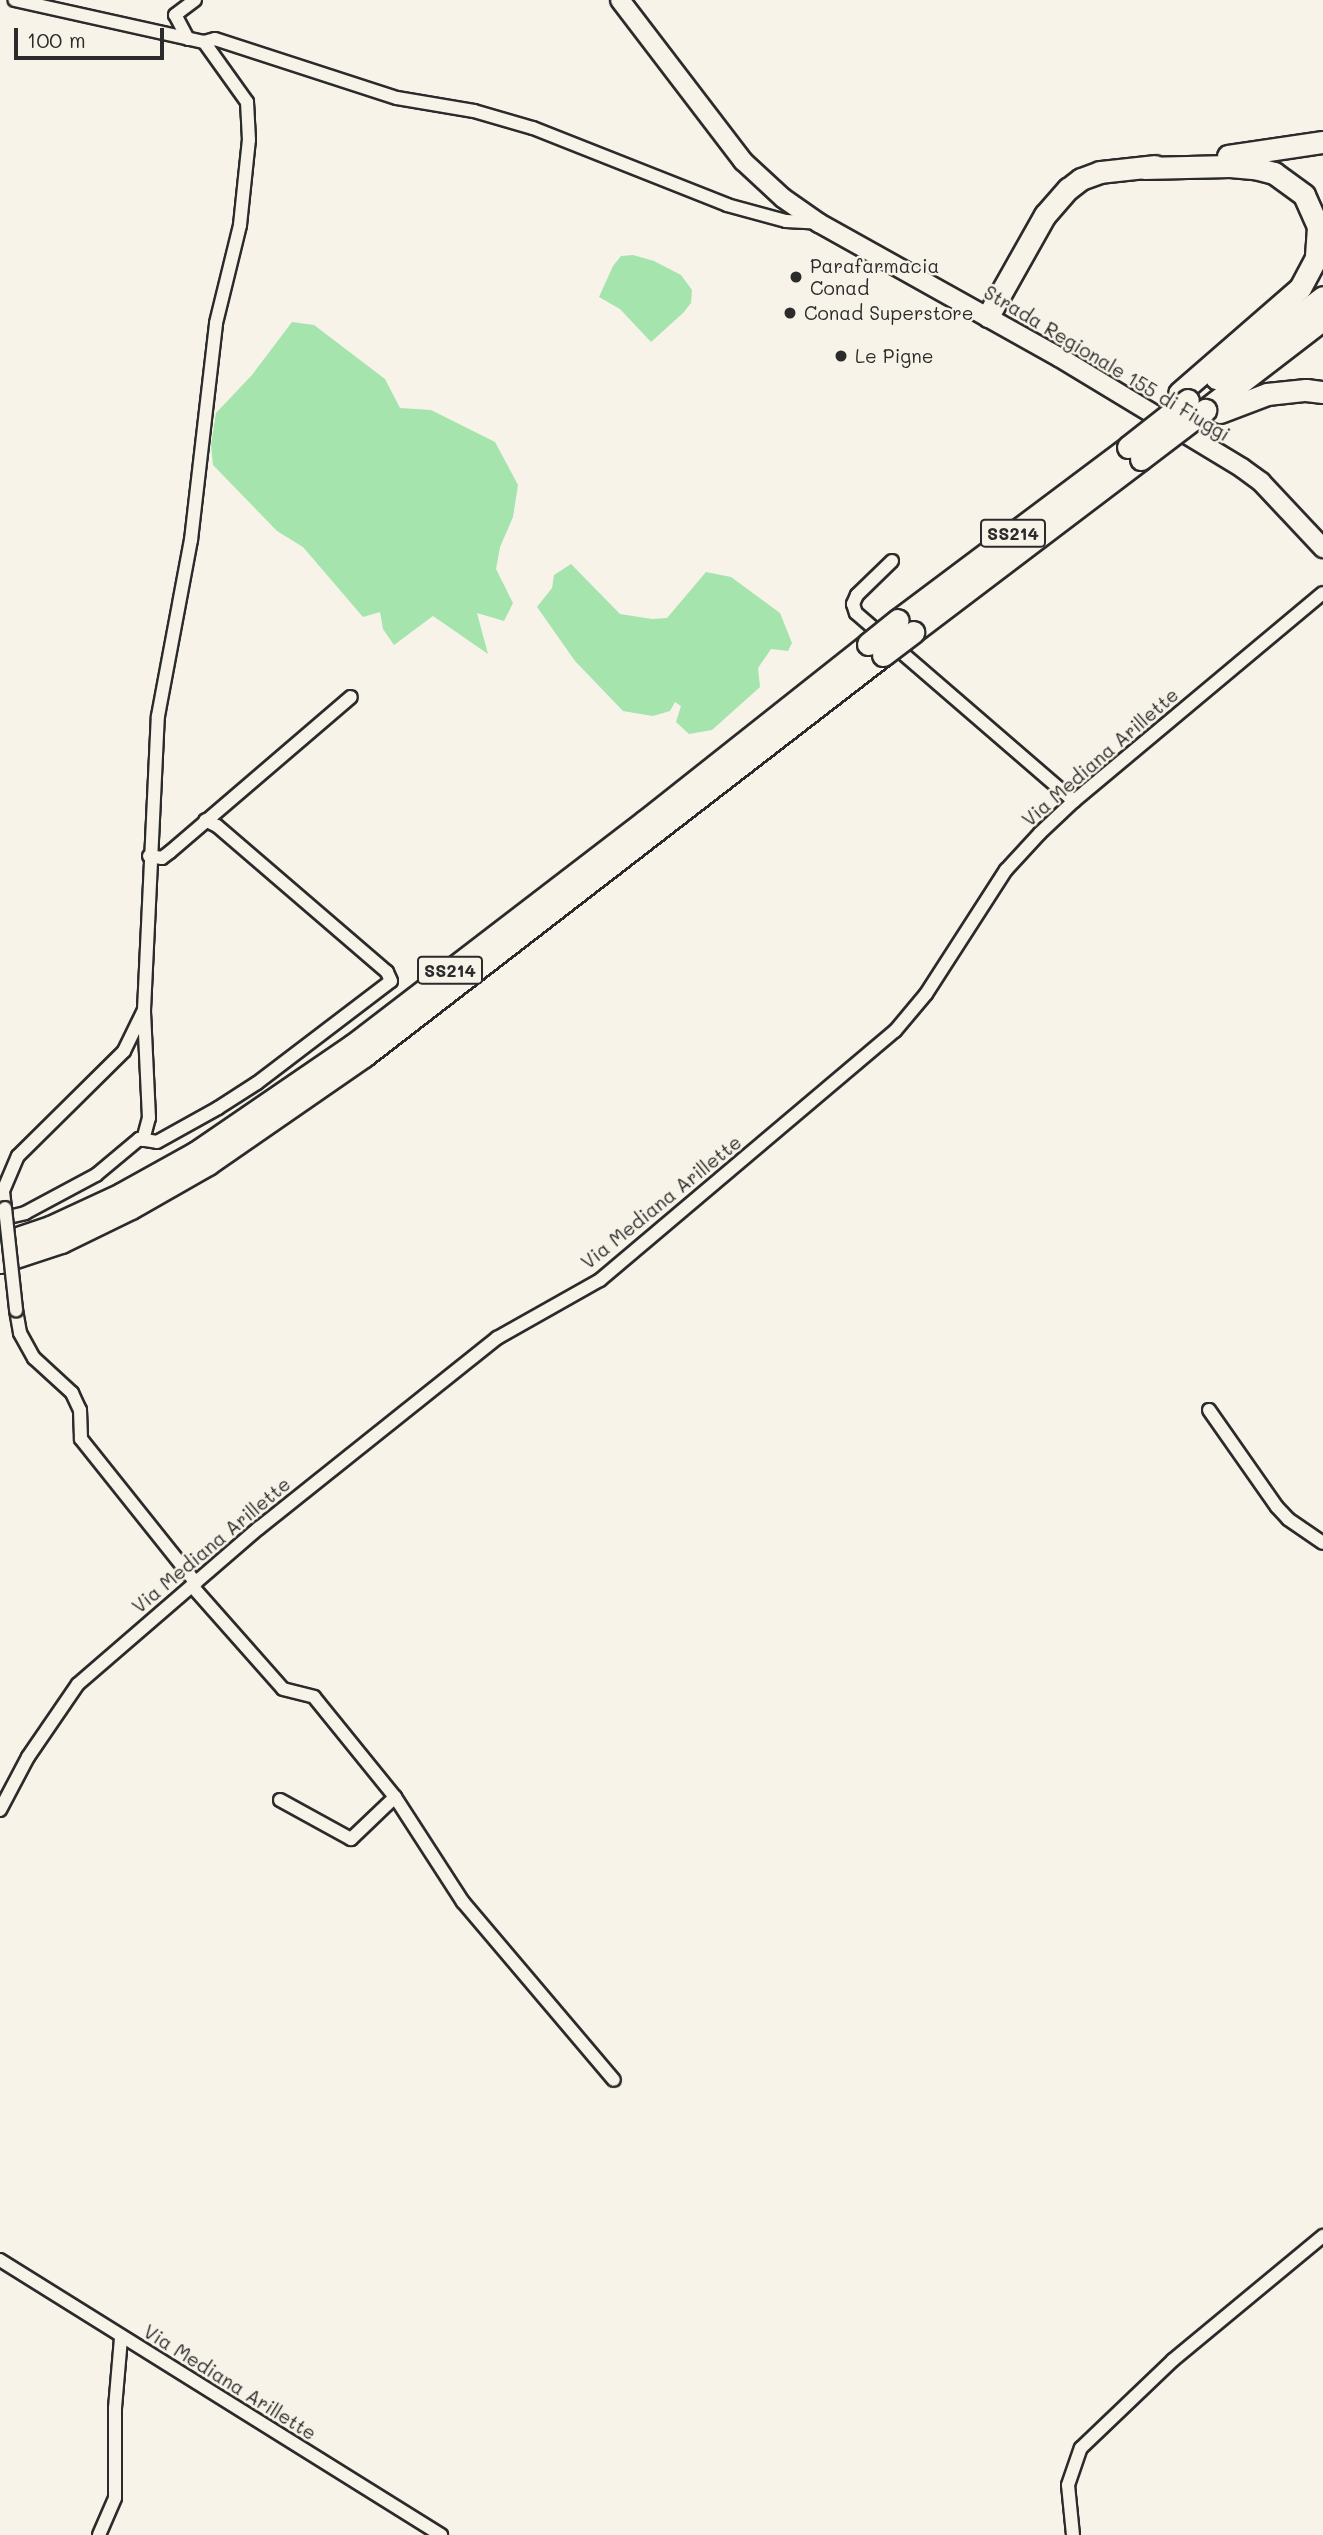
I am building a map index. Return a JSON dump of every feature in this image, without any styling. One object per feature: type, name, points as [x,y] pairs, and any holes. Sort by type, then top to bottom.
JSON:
[{"type":"highway","points":[[988,316],[1056,200],[1081,179],[1100,172],[1323,142]]},
{"type":"highway","points":[[1253,153],[1323,152]]},
{"type":"highway","points":[[1144,168],[1255,167],[1274,173],[1304,195],[1318,227],[1316,258],[1300,288],[1198,403],[1182,437],[1158,435]]},
{"type":"highway","name":"SS214","points":[[0,1262],[61,1242],[131,1208],[208,1164],[364,1056],[905,626],[1158,435],[1323,297]]},
{"type":"highway","name":"SS214","points":[[1198,403],[1323,319]]},
{"type":"highway","points":[[1198,403],[1295,390],[1323,392]]},
{"type":"highway","name":"SS214","points":[[0,1244],[50,1227],[184,1159],[353,1045],[875,650]]},
{"type":"main road","name":"Strada Regionale 155 di Fiuggi","points":[[620,0],[743,160],[783,198],[819,223],[988,316],[1242,468],[1261,482],[1323,548]]},
{"type":"street","points":[[15,0],[188,39],[204,42],[215,38],[397,98],[474,111],[533,128],[706,198],[786,221],[819,223]]},
{"type":"street","points":[[188,39],[175,15],[195,0]]},
{"type":"street","points":[[143,1140],[149,1118],[149,1070],[144,1010],[149,856],[153,769],[161,688],[191,540],[216,323],[240,225],[249,140],[247,102],[204,42]]},
{"type":"street","points":[[892,561],[856,595],[853,604],[856,613],[1074,801]]},
{"type":"street","name":"Via Mediana Arillette","points":[[0,1810],[28,1757],[78,1684],[194,1584],[497,1338],[600,1280],[895,1031],[926,993],[1006,870],[1074,801],[1323,593]]},
{"type":"street","points":[[149,856],[162,858],[351,697]]},
{"type":"street","points":[[2,1213],[25,1213],[96,1175],[139,1139],[157,1142],[170,1137],[257,1083],[391,981],[376,963],[217,826],[205,820]]},
{"type":"street","points":[[144,1010],[124,1052],[18,1156],[3,1191],[2,1213],[20,1333],[34,1358],[72,1393],[80,1410],[81,1439],[194,1584],[284,1689],[314,1697],[394,1797],[463,1902],[614,2080]]},
{"type":"street","points":[[1209,1410],[1277,1507],[1296,1526],[1323,1543]]},
{"type":"street","points":[[280,1800],[351,1839],[394,1797]]},
{"type":"street","points":[[1073,2535],[1068,2485],[1081,2448],[1173,2360],[1323,2236]]},
{"type":"street","name":"Via Mediana Arillette","points":[[0,2260],[121,2338],[441,2535]]},
{"type":"street","points":[[99,2535],[115,2498],[115,2408],[121,2338]]},
{"type":"green space","points":[[633,255],[654,261],[681,275],[692,290],[691,303],[651,342],[620,309],[599,297],[613,266],[621,256]]},
{"type":"green space","points":[[292,322],[314,325],[385,379],[400,408],[431,410],[495,442],[518,485],[513,517],[500,547],[496,569],[513,603],[504,621],[477,613],[488,654],[433,616],[394,645],[383,629],[380,612],[363,617],[303,547],[277,531],[213,465],[211,445],[216,413],[252,375]]},
{"type":"green space","points":[[571,564],[620,614],[652,619],[667,618],[706,572],[731,577],[780,613],[792,643],[788,651],[771,649],[758,668],[760,687],[712,730],[689,734],[676,722],[681,706],[675,702],[670,711],[653,716],[623,711],[575,661],[537,607],[552,588],[554,575]]},
{"type":"place","name":"Parafarmacia Conad","points":[[796,277]]},
{"type":"place","name":"Conad Superstore","points":[[790,313]]},
{"type":"place","name":"Le Pigne","points":[[841,356]]}]
